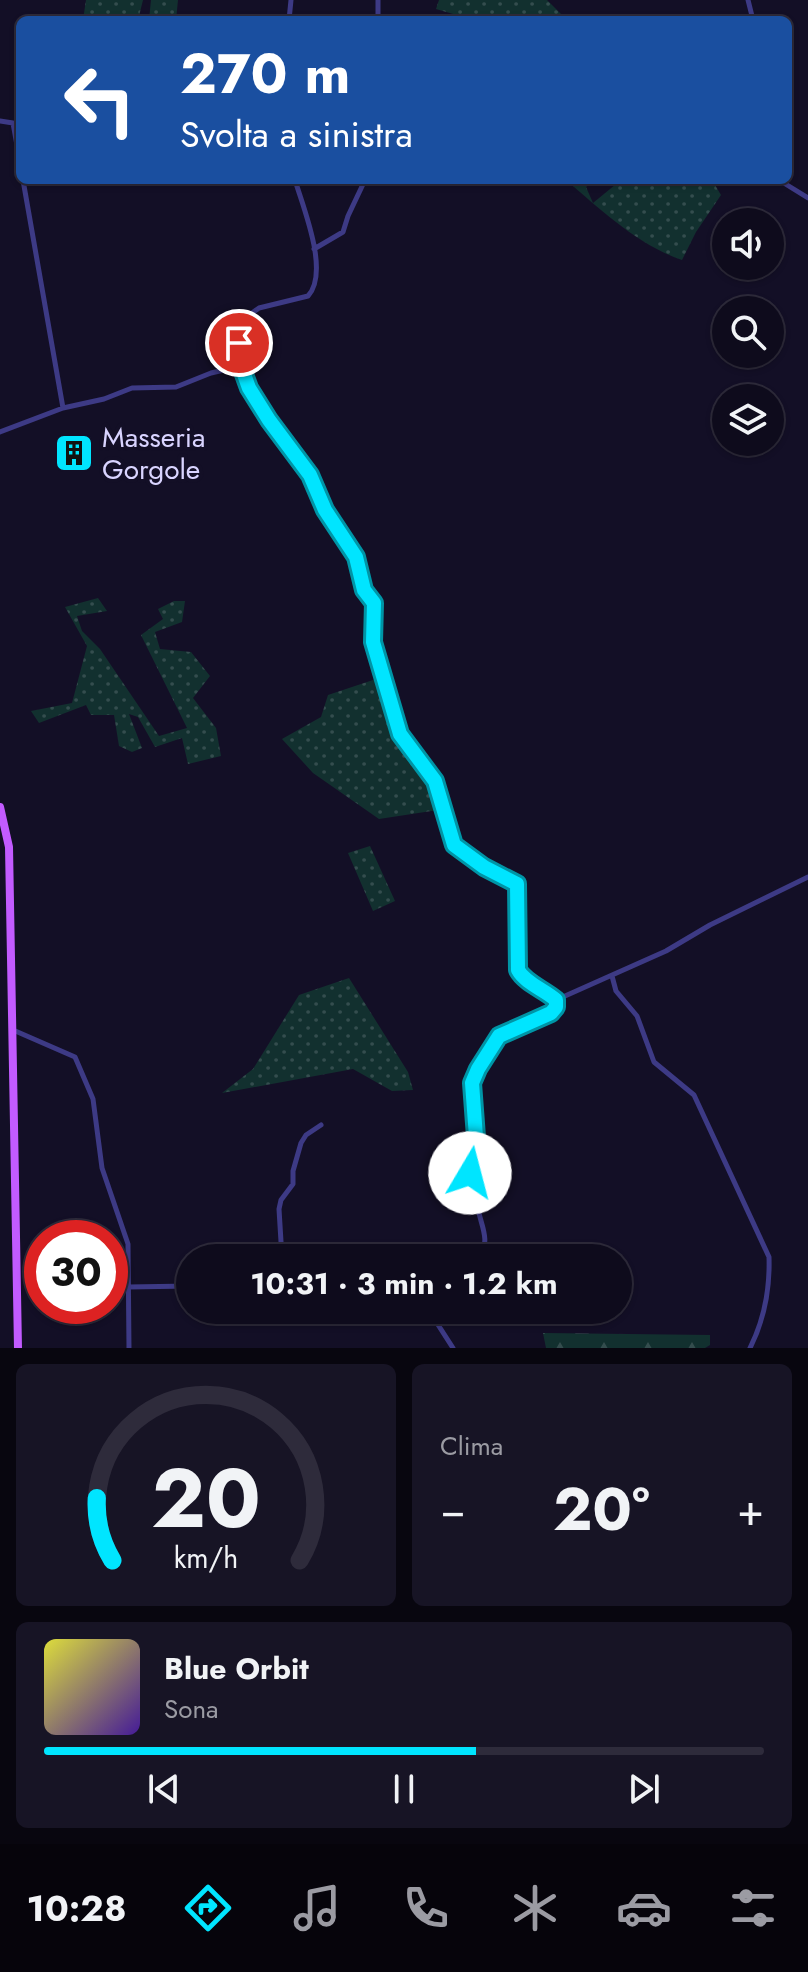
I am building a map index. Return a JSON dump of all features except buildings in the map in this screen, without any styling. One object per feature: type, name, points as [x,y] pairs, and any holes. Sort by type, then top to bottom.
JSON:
[{"type":"main road","points":[[0,807],[9,847],[18,1348]]},
{"type":"street","points":[[0,121],[13,123],[16,140]]},
{"type":"street","points":[[24,184],[63,408]]},
{"type":"street","points":[[296,184],[314,249],[316,274],[312,292],[298,299],[259,308],[245,318],[239,343],[241,366],[257,402],[310,475],[325,510],[356,557],[364,590],[374,603],[373,642],[400,734],[435,781],[454,845],[484,867],[517,884],[518,970],[523,978],[556,1000]]},
{"type":"street","points":[[314,249],[343,232],[363,184]]},
{"type":"street","points":[[785,184],[808,198]]},
{"type":"street","points":[[0,432],[63,408],[104,399],[132,388],[176,387],[211,373],[241,366]]},
{"type":"street","points":[[556,1000],[666,951],[710,925],[808,877]]},
{"type":"street","points":[[612,976],[619,996],[637,1016],[654,1062],[694,1095],[769,1257],[761,1322],[750,1348]]},
{"type":"street","points":[[485,1244],[476,1194],[480,1181],[470,1173],[468,1165],[476,1137],[472,1083],[499,1036],[551,1013],[556,1007],[556,1000]]},
{"type":"street","points":[[12,1030],[75,1057],[93,1099],[102,1168],[120,1220]]},
{"type":"street","points":[[281,1244],[281,1200],[293,1184],[295,1161],[301,1143],[306,1135],[321,1125]]},
{"type":"street","points":[[129,1348],[128,1287],[176,1286]]},
{"type":"street","points":[[438,1324],[453,1348]]},
{"type":"green space","points":[[86,0],[143,0],[139,16],[84,16]]},
{"type":"green space","points":[[151,0],[178,0],[176,16],[149,16]]},
{"type":"green space","points":[[439,0],[547,0],[563,16],[460,16],[436,9]]},
{"type":"green space","points":[[571,184],[589,184],[586,187],[593,203],[616,184],[714,184],[721,195],[696,232],[682,260],[635,236],[606,215]]},
{"type":"green space","points":[[98,598],[107,611],[77,616],[82,631],[100,649],[159,736],[187,728],[141,635],[163,619],[158,609],[174,601],[185,601],[182,622],[155,632],[160,649],[191,652],[210,676],[193,698],[216,728],[221,756],[188,764],[182,738],[155,747],[138,717],[129,714],[142,748],[132,752],[119,746],[114,715],[91,715],[86,705],[39,723],[31,711],[72,703],[87,646],[65,607]]},
{"type":"green space","points":[[376,679],[395,741],[425,768],[438,810],[379,819],[313,773],[282,739],[321,717],[328,695]]},
{"type":"green space","points":[[370,846],[395,901],[373,911],[348,853]]},
{"type":"green space","points":[[349,978],[408,1072],[413,1090],[392,1091],[353,1069],[222,1093],[253,1069],[299,995]]},
{"type":"green space","points":[[543,1333],[710,1335],[710,1345],[705,1348],[546,1348]]},
{"type":"place","name":"Masseria Gorgole","points":[[74,453]]},
{"type":"route","points":[[239,343],[241,366],[249,388],[310,475],[325,510],[356,557],[364,590],[374,603],[373,642],[400,734],[435,781],[454,845],[484,867],[517,884],[518,970],[523,978],[556,1000],[557,1005],[551,1013],[499,1036],[478,1069],[472,1083],[476,1137],[468,1165],[470,1173]]}]
